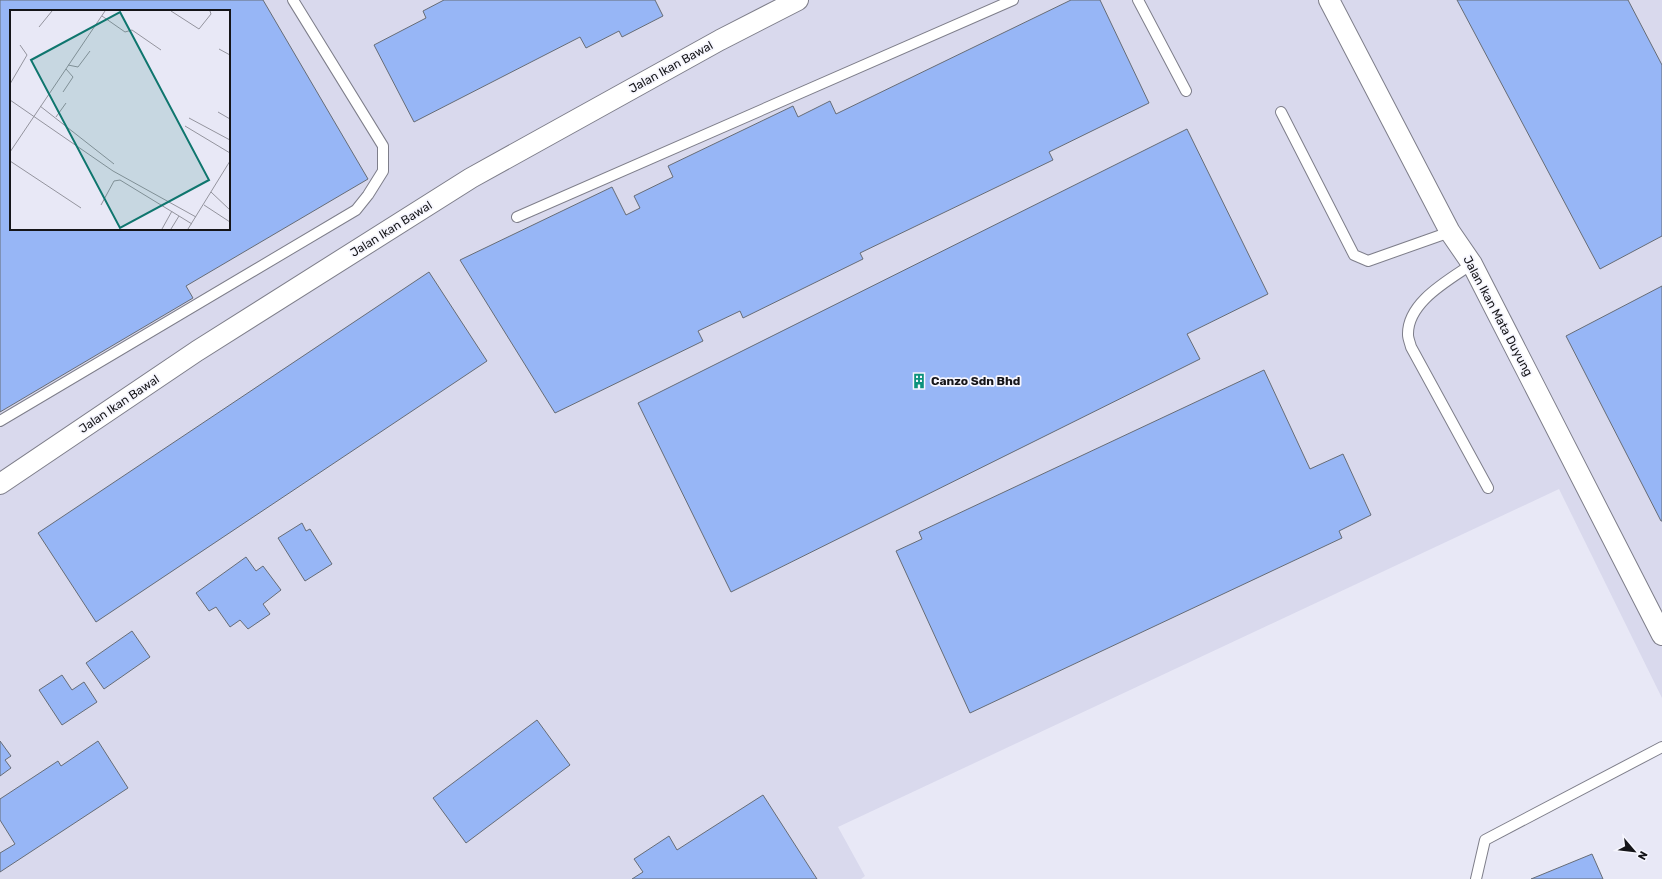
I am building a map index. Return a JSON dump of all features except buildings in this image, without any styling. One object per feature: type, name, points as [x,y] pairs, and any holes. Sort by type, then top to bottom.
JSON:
[{"type":"street","name":"Jalan Ikan Bawal","points":[[0,484],[197,351],[471,178],[706,48],[798,0]]},
{"type":"street","name":"Jalan Ikan Mata Duyung","points":[[1329,0],[1450,232],[1472,264],[1662,635]]},
{"type":"lane","points":[[0,421],[356,210],[368,195],[383,170],[384,146],[293,0]]},
{"type":"lane","points":[[517,217],[1013,0]]},
{"type":"lane","points":[[1138,0],[1186,91]]},
{"type":"lane","points":[[1282,112],[1354,255],[1368,261],[1450,232]]},
{"type":"lane","points":[[1472,264],[1426,297],[1419,305],[1413,316],[1408,335],[1411,347],[1488,488]]},
{"type":"lane","points":[[1476,879],[1485,840],[1662,747]]},
{"type":"shaded area","points":[[0,0],[1662,0],[1662,698],[1559,489],[838,827],[865,876],[861,879],[0,879]]},
{"type":"place","name":"Canzo Sdn Bhd","points":[[919,381]]}]
